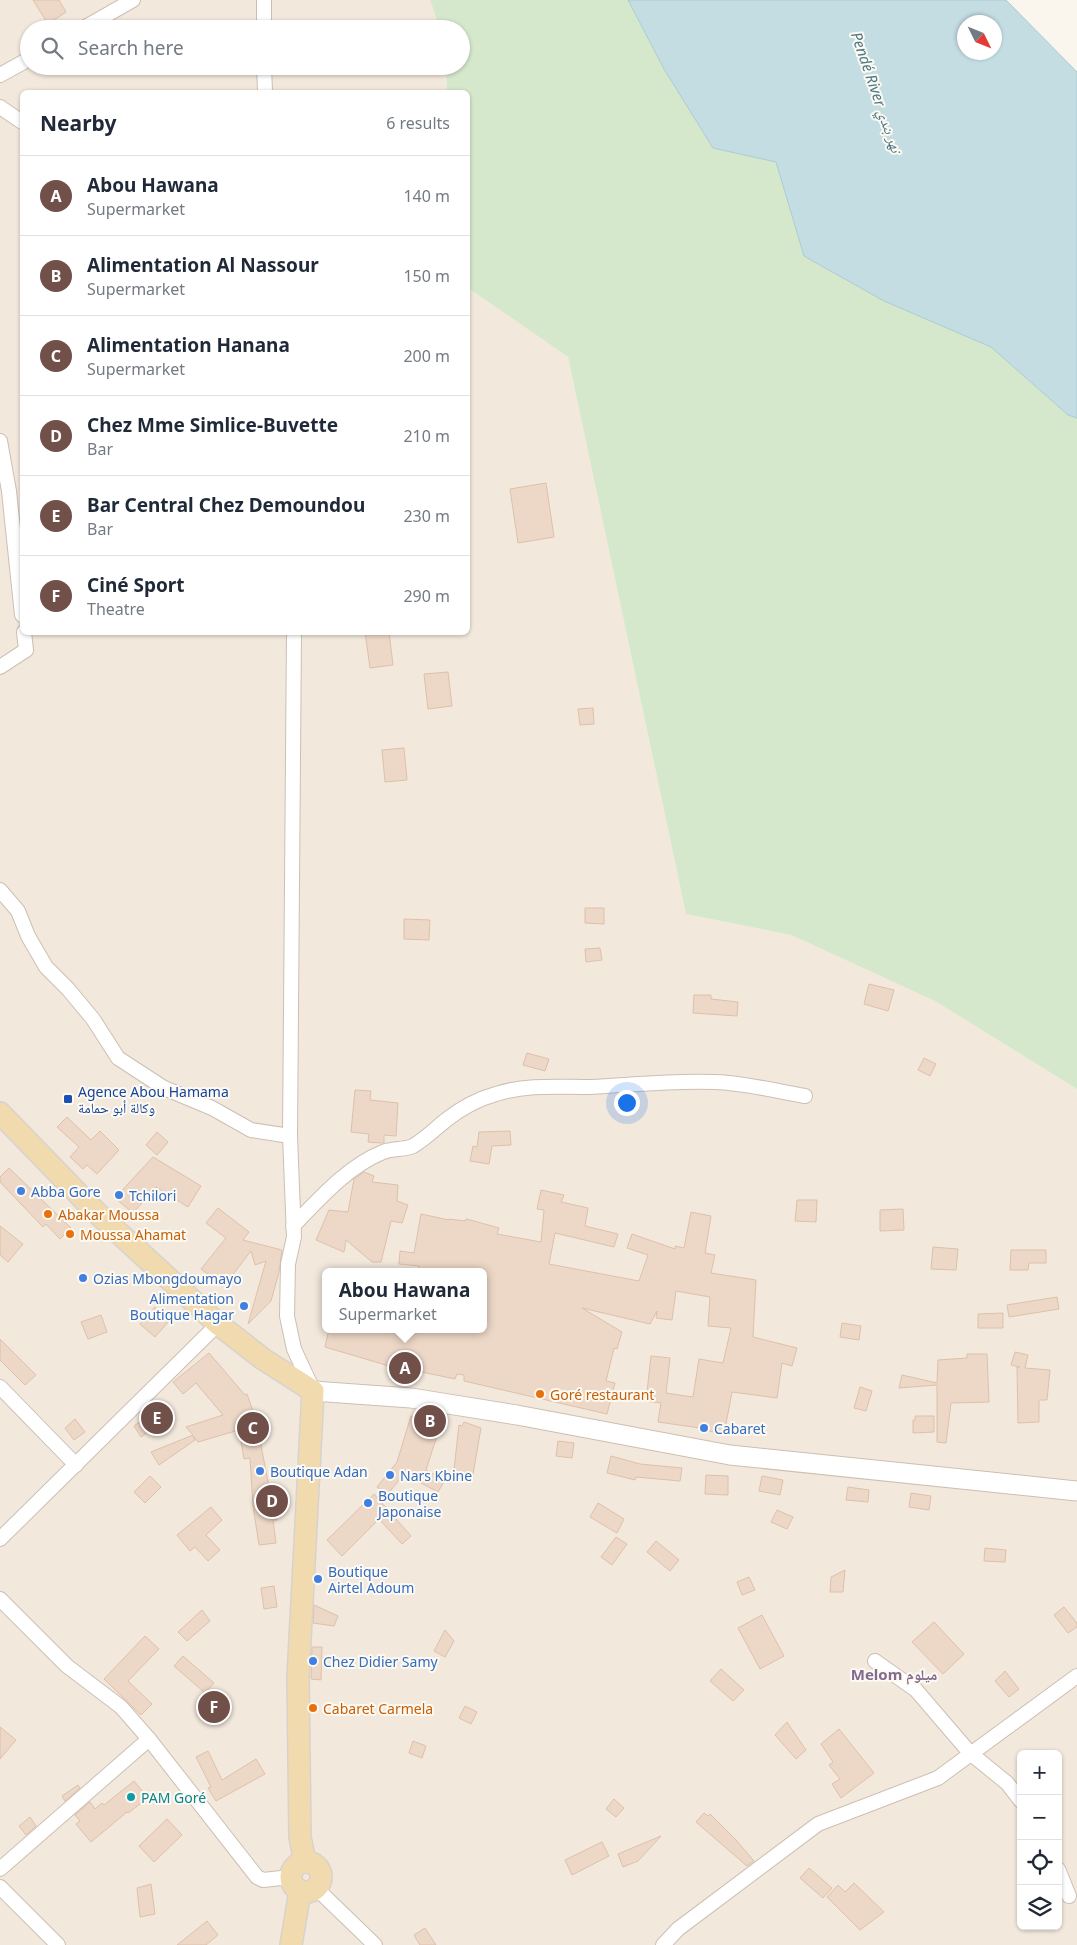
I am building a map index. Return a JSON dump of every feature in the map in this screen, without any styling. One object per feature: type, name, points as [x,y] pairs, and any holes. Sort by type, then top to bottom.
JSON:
[{"type":"main road","points":[[0,1113],[96,1212],[218,1324],[263,1359],[313,1391],[411,1398],[517,1415],[730,1455],[1077,1490]]},
{"type":"main road","points":[[291,1945],[302,1885],[295,1867],[305,1862],[300,1837],[298,1678],[313,1391]]},
{"type":"street","points":[[98,20],[133,0]]},
{"type":"street","points":[[264,0],[264,20]]},
{"type":"street","points":[[0,76],[20,64]]},
{"type":"street","points":[[264,75],[265,90]]},
{"type":"street","points":[[0,107],[20,121]]},
{"type":"street","points":[[0,442],[9,492],[20,596]]},
{"type":"street","points":[[0,667],[26,650],[24,635]]},
{"type":"street","points":[[294,635],[290,1136],[294,1237],[288,1264],[287,1316],[294,1349],[313,1391]]},
{"type":"street","points":[[0,890],[18,911],[28,936],[46,967],[68,988],[93,1019],[118,1058],[164,1088],[212,1108],[251,1130],[290,1136]]},
{"type":"street","points":[[293,1226],[316,1201],[344,1176],[384,1152],[411,1147],[456,1113],[496,1094],[522,1088],[679,1081],[717,1082],[762,1087],[772,1091],[805,1096]]},
{"type":"street","points":[[0,1540],[218,1324]]},
{"type":"street","points":[[0,1387],[76,1465]]},
{"type":"street","points":[[0,1599],[67,1666],[121,1707],[150,1739],[257,1877],[263,1880],[302,1885],[375,1945]]},
{"type":"street","points":[[876,1661],[916,1690],[970,1753],[1008,1783],[1017,1795]]},
{"type":"street","points":[[662,1945],[678,1930],[818,1824],[938,1778],[1077,1676]]},
{"type":"street","points":[[0,1869],[150,1739]]},
{"type":"street","points":[[1062,1879],[1069,1896]]},
{"type":"street","points":[[0,1887],[58,1945]]},
{"type":"shaded area","points":[[0,0],[430,0],[437,20],[20,20],[20,75],[446,75],[447,90],[20,90],[20,635],[470,635],[470,289],[568,357],[686,914],[791,935],[935,1001],[1077,1089],[1077,1945],[0,1945]]},
{"type":"green space","points":[[430,0],[628,0],[664,69],[713,148],[776,162],[804,256],[884,301],[991,347],[1068,415],[1077,418],[1077,1089],[935,1001],[791,935],[686,914],[568,357],[470,289],[470,90],[447,90],[446,75],[470,75],[470,20],[437,20]]},
{"type":"water","name":"Pendé River نهر بندي","points":[[628,0],[1006,0],[1077,72],[1077,418],[1068,415],[991,347],[884,301],[804,256],[776,162],[713,148],[664,69]]},
{"type":"building","points":[[33,0],[59,0],[66,12],[54,20],[46,20]]},
{"type":"building","points":[[546,483],[554,537],[518,543],[510,489]]},
{"type":"building","points":[[365,635],[389,635],[393,665],[370,668]]},
{"type":"building","points":[[448,672],[452,706],[428,709],[424,674]]},
{"type":"building","points":[[593,708],[594,724],[580,725],[578,709]]},
{"type":"building","points":[[404,748],[407,780],[385,782],[382,750]]},
{"type":"building","points":[[585,908],[604,908],[604,924],[585,923]]},
{"type":"building","points":[[404,919],[430,920],[429,940],[404,939]]},
{"type":"building","points":[[600,948],[602,960],[586,962],[585,949]]},
{"type":"building","points":[[869,984],[894,990],[888,1011],[864,1004]]},
{"type":"building","points":[[694,995],[711,995],[711,999],[738,1002],[737,1016],[693,1013]]},
{"type":"building","points":[[527,1053],[549,1059],[545,1071],[523,1065]]},
{"type":"building","points":[[924,1058],[936,1064],[930,1076],[918,1070]]},
{"type":"building","points":[[355,1090],[371,1091],[370,1100],[398,1103],[396,1136],[384,1135],[384,1143],[368,1142],[369,1134],[351,1132]]},
{"type":"building","points":[[67,1117],[91,1140],[100,1131],[119,1150],[97,1174],[87,1165],[83,1169],[70,1157],[79,1147],[57,1127]]},
{"type":"building","points":[[510,1131],[511,1145],[492,1146],[489,1164],[470,1161],[473,1146],[477,1147],[479,1132]]},
{"type":"building","points":[[157,1132],[168,1142],[157,1155],[146,1145]]},
{"type":"building","points":[[153,1157],[201,1186],[188,1207],[156,1187],[133,1213],[115,1198]]},
{"type":"building","points":[[9,1168],[71,1228],[60,1239],[46,1224],[43,1227],[0,1182],[0,1177]]},
{"type":"building","points":[[364,1172],[374,1176],[372,1182],[398,1185],[397,1201],[408,1205],[402,1223],[391,1221],[381,1262],[372,1262],[346,1240],[344,1252],[316,1240],[329,1210],[348,1212],[354,1179]]},
{"type":"building","points":[[541,1190],[564,1195],[561,1202],[588,1208],[585,1226],[618,1234],[614,1247],[555,1233],[549,1264],[639,1281],[648,1255],[627,1248],[632,1234],[675,1249],[675,1246],[684,1248],[691,1212],[711,1216],[705,1253],[715,1255],[711,1273],[756,1280],[753,1337],[797,1348],[792,1366],[782,1363],[777,1398],[732,1392],[724,1434],[700,1428],[658,1422],[661,1403],[646,1401],[651,1356],[670,1358],[666,1393],[693,1397],[699,1359],[723,1363],[731,1328],[708,1326],[710,1297],[676,1291],[672,1320],[656,1318],[657,1311],[650,1324],[582,1308],[622,1332],[617,1349],[614,1348],[606,1381],[615,1383],[607,1414],[464,1381],[464,1375],[457,1374],[455,1379],[417,1371],[416,1374],[325,1347],[328,1333],[487,1333],[487,1268],[419,1268],[419,1266],[399,1264],[400,1251],[414,1253],[421,1214],[449,1220],[465,1221],[466,1219],[499,1228],[497,1234],[541,1242],[544,1210],[537,1209]]},
{"type":"building","points":[[797,1200],[817,1200],[816,1222],[795,1221]]},
{"type":"building","points":[[218,1208],[249,1232],[243,1240],[282,1250],[279,1272],[271,1301],[248,1324],[266,1261],[255,1265],[251,1251],[224,1286],[201,1269],[226,1238],[206,1223]]},
{"type":"building","points":[[903,1209],[904,1230],[880,1231],[880,1210]]},
{"type":"building","points":[[0,1226],[23,1244],[8,1262],[0,1255]]},
{"type":"building","points":[[933,1247],[958,1249],[956,1270],[931,1269]]},
{"type":"building","points":[[1011,1250],[1046,1250],[1046,1263],[1029,1263],[1028,1270],[1010,1270]]},
{"type":"building","points":[[1057,1297],[1059,1309],[1009,1317],[1007,1305]]},
{"type":"building","points":[[155,1307],[170,1320],[155,1337],[140,1324]]},
{"type":"building","points":[[1003,1313],[1003,1328],[978,1328],[978,1314]]},
{"type":"building","points":[[101,1315],[107,1332],[88,1339],[81,1322]]},
{"type":"building","points":[[842,1323],[861,1326],[859,1340],[840,1337]]},
{"type":"building","points":[[0,1339],[36,1375],[25,1385],[0,1360]]},
{"type":"building","points":[[1015,1352],[1028,1355],[1025,1368],[1050,1370],[1047,1400],[1039,1400],[1039,1422],[1018,1423],[1017,1367],[1020,1367],[1011,1365]]},
{"type":"building","points":[[209,1353],[245,1395],[247,1394],[263,1439],[260,1440],[269,1498],[274,1497],[277,1520],[273,1520],[276,1543],[259,1545],[253,1506],[250,1458],[244,1459],[239,1430],[198,1442],[193,1436],[195,1440],[159,1465],[151,1452],[193,1435],[186,1427],[223,1415],[196,1383],[183,1394],[173,1382]]},
{"type":"building","points":[[967,1354],[987,1354],[989,1402],[951,1403],[946,1443],[937,1442],[937,1385],[899,1388],[902,1375],[937,1383],[938,1360],[967,1358]]},
{"type":"building","points":[[860,1387],[872,1391],[866,1411],[854,1408]]},
{"type":"building","points":[[160,1407],[168,1417],[141,1437],[134,1426]]},
{"type":"building","points":[[422,1414],[442,1420],[426,1470],[445,1480],[438,1492],[404,1474],[387,1495],[377,1487],[397,1462],[411,1416],[420,1419]]},
{"type":"building","points":[[915,1416],[934,1416],[934,1432],[913,1433],[913,1420],[915,1420]]},
{"type":"building","points":[[75,1419],[85,1432],[74,1440],[65,1428]]},
{"type":"building","points":[[464,1422],[481,1428],[472,1480],[453,1478],[459,1425],[462,1426]]},
{"type":"building","points":[[558,1441],[574,1443],[572,1458],[556,1456]]},
{"type":"building","points":[[611,1456],[640,1464],[682,1468],[680,1481],[636,1477],[635,1480],[607,1473]]},
{"type":"building","points":[[706,1475],[728,1476],[728,1495],[705,1494]]},
{"type":"building","points":[[150,1476],[161,1487],[145,1503],[134,1492]]},
{"type":"building","points":[[762,1476],[783,1480],[780,1495],[759,1491]]},
{"type":"building","points":[[848,1487],[869,1490],[868,1502],[846,1500]]},
{"type":"building","points":[[911,1493],[931,1496],[929,1510],[909,1507]]},
{"type":"building","points":[[374,1494],[411,1536],[402,1544],[379,1519],[342,1556],[327,1540]]},
{"type":"building","points":[[598,1503],[624,1519],[617,1533],[590,1517]]},
{"type":"building","points":[[211,1507],[222,1520],[206,1535],[220,1550],[208,1561],[195,1547],[190,1551],[177,1535]]},
{"type":"building","points":[[777,1510],[793,1517],[787,1529],[771,1522]]},
{"type":"building","points":[[616,1537],[627,1544],[612,1565],[601,1557]]},
{"type":"building","points":[[656,1541],[679,1560],[670,1571],[647,1552]]},
{"type":"building","points":[[985,1548],[1006,1550],[1005,1562],[984,1561]]},
{"type":"building","points":[[845,1570],[843,1592],[830,1592],[831,1577]]},
{"type":"building","points":[[749,1577],[755,1590],[742,1595],[737,1582]]},
{"type":"building","points":[[274,1586],[277,1607],[264,1609],[261,1588]]},
{"type":"building","points":[[314,1605],[338,1616],[334,1626],[313,1623]]},
{"type":"building","points":[[1064,1607],[1077,1623],[1077,1627],[1068,1633],[1054,1615]]},
{"type":"building","points":[[202,1610],[210,1621],[187,1641],[178,1632]]},
{"type":"building","points":[[762,1615],[784,1656],[760,1669],[738,1628]]},
{"type":"building","points":[[934,1622],[964,1654],[943,1674],[912,1642]]},
{"type":"building","points":[[445,1630],[454,1641],[445,1657],[434,1651]]},
{"type":"building","points":[[145,1636],[159,1649],[128,1681],[152,1704],[141,1715],[104,1679]]},
{"type":"building","points":[[312,1647],[322,1647],[321,1680],[311,1679]]},
{"type":"building","points":[[183,1656],[214,1683],[205,1693],[174,1666]]},
{"type":"building","points":[[721,1669],[744,1690],[733,1701],[710,1681]]},
{"type":"building","points":[[1005,1671],[1019,1689],[1009,1697],[995,1681]]},
{"type":"building","points":[[465,1706],[477,1712],[471,1724],[459,1718]]},
{"type":"building","points":[[787,1722],[806,1750],[796,1759],[775,1735]]},
{"type":"building","points":[[0,1727],[16,1740],[0,1759]]},
{"type":"building","points":[[839,1729],[874,1773],[841,1798],[832,1784],[840,1779],[829,1765],[833,1762],[821,1744]]},
{"type":"building","points":[[413,1741],[426,1746],[422,1758],[409,1753]]},
{"type":"building","points":[[208,1751],[222,1780],[256,1759],[265,1774],[216,1801],[208,1788],[211,1787],[196,1757]]},
{"type":"building","points":[[134,1781],[148,1798],[127,1812],[91,1842],[76,1824],[80,1821],[75,1815],[90,1802],[95,1809],[102,1803],[104,1805]]},
{"type":"building","points":[[78,1785],[80,1788],[65,1801],[62,1796]]},
{"type":"building","points":[[614,1799],[624,1808],[616,1817],[606,1809]]},
{"type":"building","points":[[704,1813],[708,1816],[710,1814],[754,1861],[747,1866],[696,1822]]},
{"type":"building","points":[[30,1817],[36,1826],[26,1835],[19,1826]]},
{"type":"building","points":[[167,1819],[182,1835],[154,1862],[139,1846]]},
{"type":"building","points":[[661,1836],[638,1861],[623,1867],[618,1854]]},
{"type":"building","points":[[602,1842],[609,1856],[572,1875],[565,1860]]},
{"type":"building","points":[[809,1868],[832,1888],[823,1898],[800,1878]]},
{"type":"building","points":[[854,1883],[884,1912],[860,1930],[827,1897],[838,1885],[845,1892]]},
{"type":"building","points":[[151,1884],[155,1914],[140,1917],[137,1888]]},
{"type":"building","points":[[207,1921],[218,1935],[206,1945],[177,1945]]},
{"type":"building","points":[[425,1928],[436,1945],[420,1945],[414,1935]]},
{"type":"place","name":"Agence Abou Hamama وكالة أبو حمامة","points":[[68,1099]]},
{"type":"place","name":"Abba Gore","points":[[21,1191]]},
{"type":"place","name":"Tchilori","points":[[119,1195]]},
{"type":"place","name":"Abakar Moussa","points":[[48,1214]]},
{"type":"place","name":"Moussa Ahamat","points":[[70,1234]]},
{"type":"place","name":"Ozias Mbongdoumayo","points":[[83,1278]]},
{"type":"place","name":"Alimentation Boutique Hagar","points":[[244,1306]]},
{"type":"place","name":"Abou Hawana","points":[[405,1368]]},
{"type":"place","name":"Goré restaurant","points":[[540,1394]]},
{"type":"place","name":"Bar Central Chez Demoundou","points":[[157,1418]]},
{"type":"place","name":"Alimentation Al Nassour","points":[[430,1421]]},
{"type":"place","name":"Alimentation Hanana","points":[[253,1428]]},
{"type":"place","name":"Cabaret","points":[[704,1428]]},
{"type":"place","name":"Boutique Adan","points":[[260,1471]]},
{"type":"place","name":"Nars Kbine","points":[[390,1475]]},
{"type":"place","name":"Chez Mme Simlice-Buvette","points":[[272,1501]]},
{"type":"place","name":"Boutique Japonaise","points":[[368,1503]]},
{"type":"place","name":"Boutique Airtel Adoum","points":[[318,1579]]},
{"type":"place","name":"Chez Didier Samy","points":[[313,1661]]},
{"type":"place","name":"Ciné Sport","points":[[214,1707]]},
{"type":"place","name":"Cabaret Carmela","points":[[313,1708]]},
{"type":"place","name":"PAM Goré","points":[[131,1797]]},
{"type":"district","name":"Melom ميلوم","points":[[894,1674]]}]
